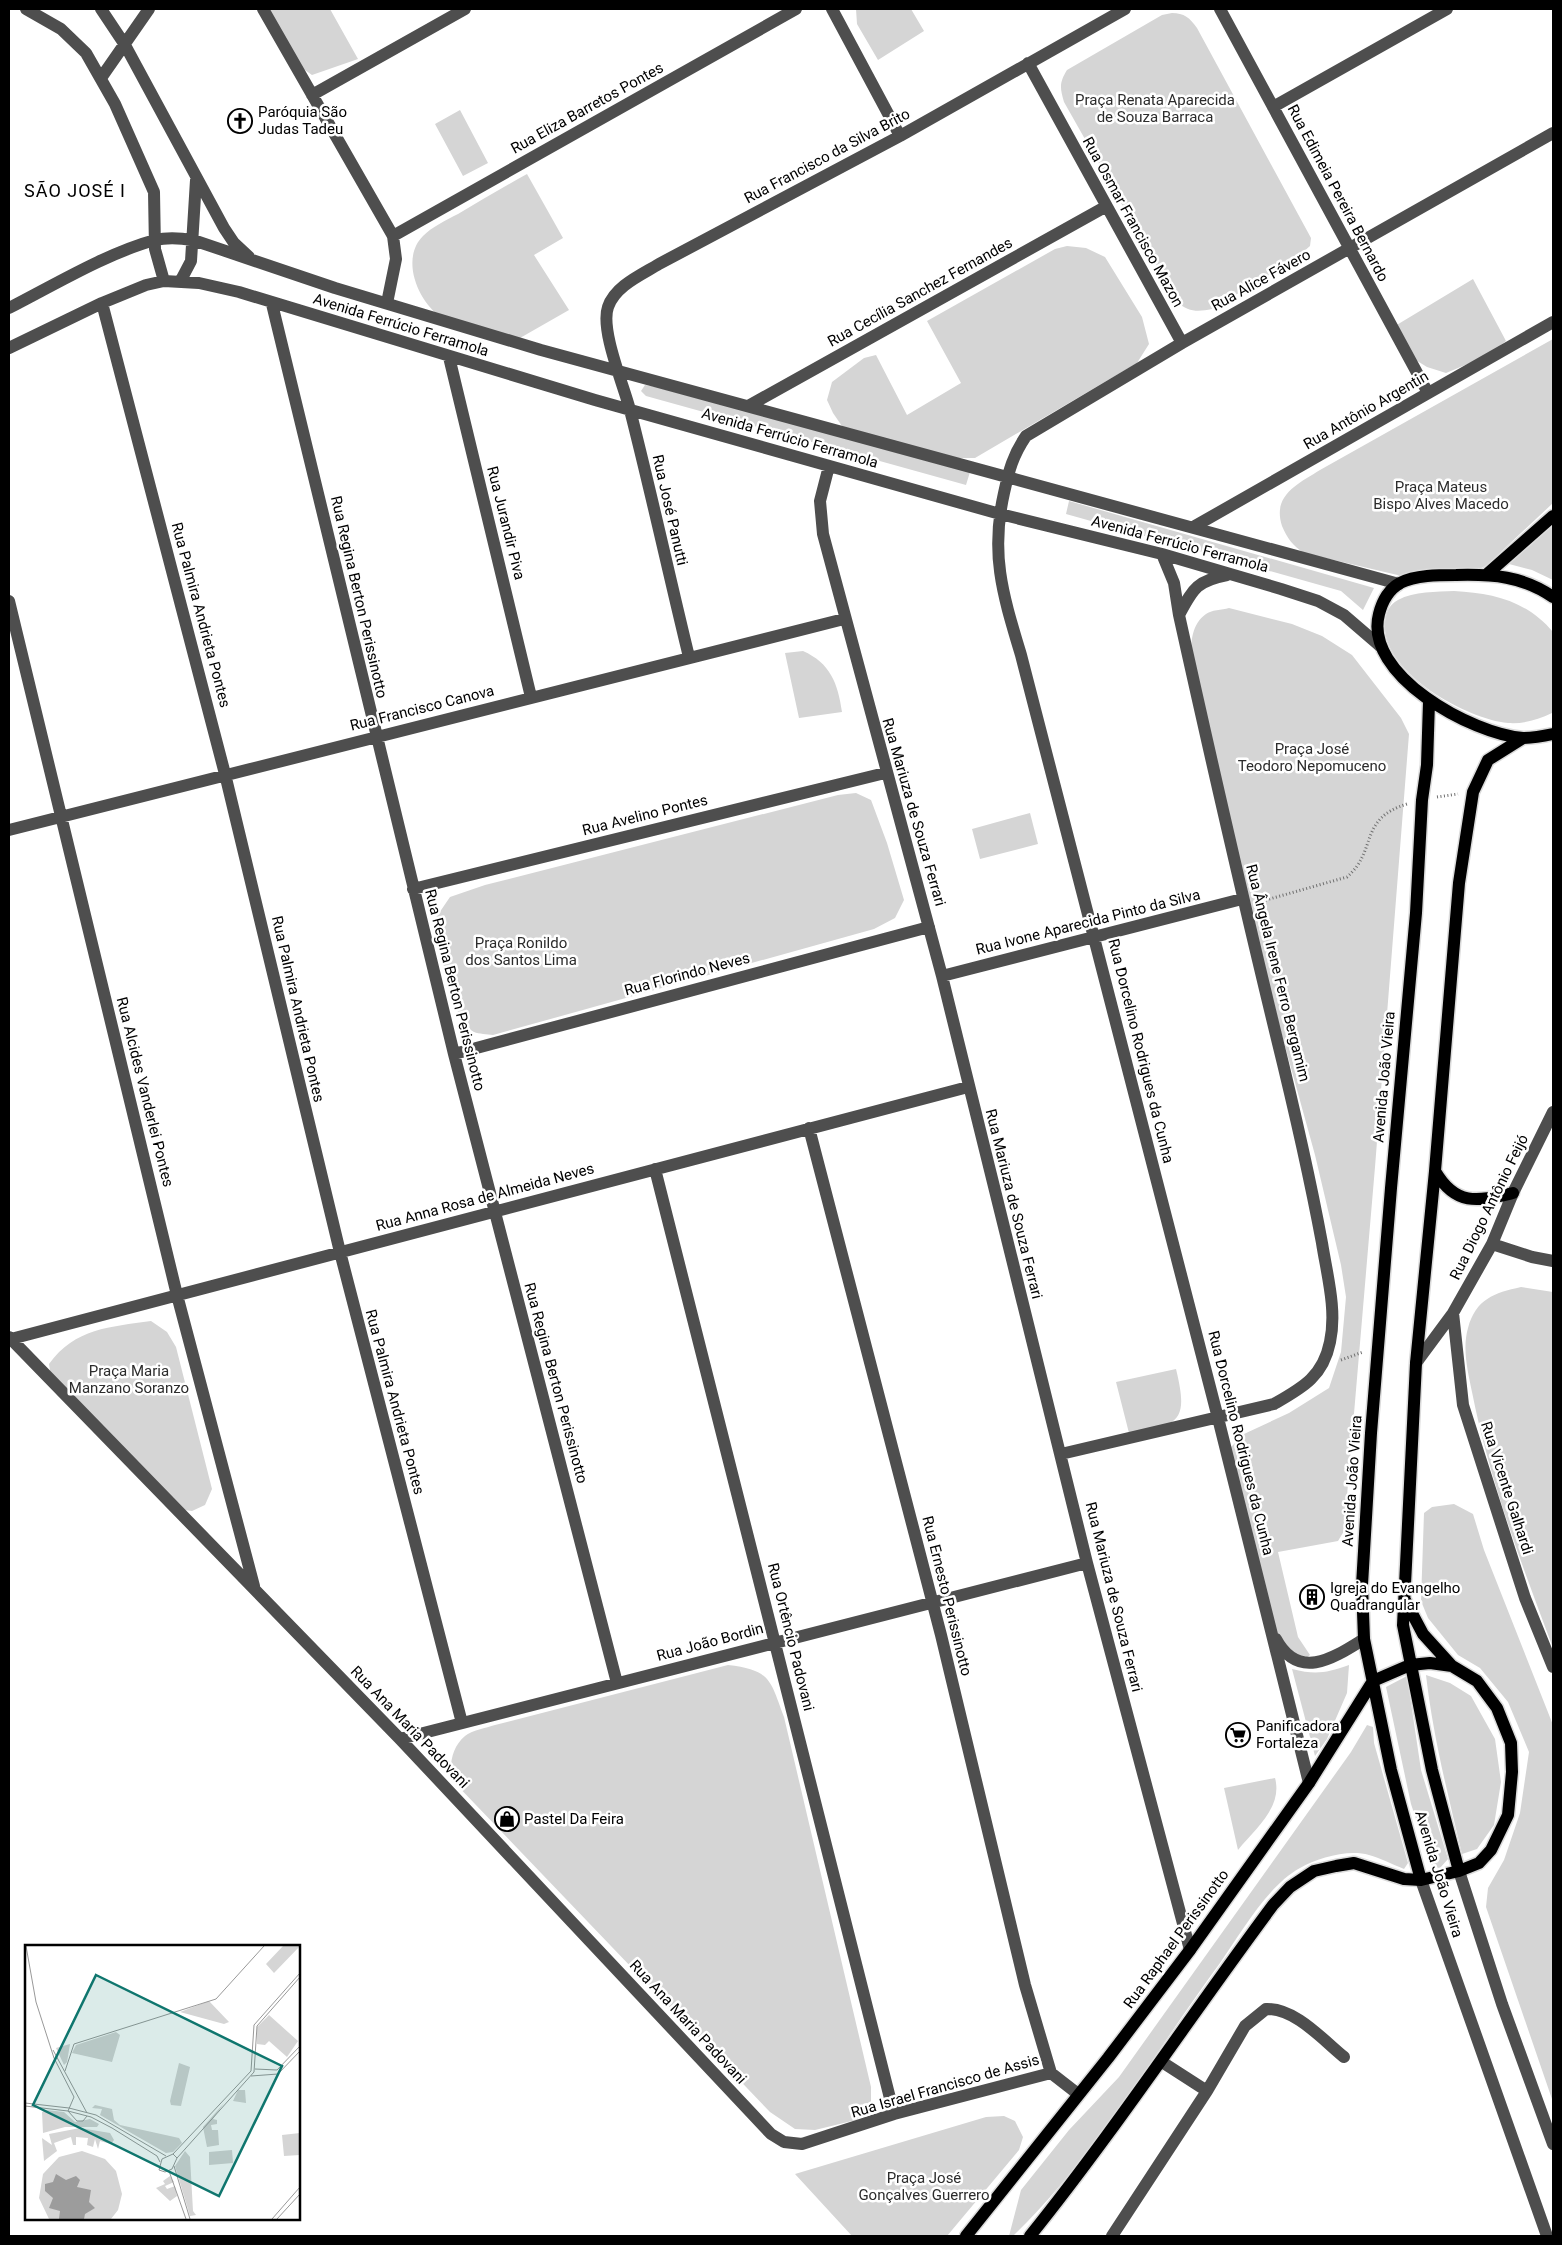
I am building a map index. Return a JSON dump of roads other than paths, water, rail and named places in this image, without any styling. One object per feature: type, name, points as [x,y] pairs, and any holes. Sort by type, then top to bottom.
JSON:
[{"type":"main road","points":[[1486,575],[1553,516]]},
{"type":"main road","points":[[1399,584],[1422,578],[1507,576],[1526,582],[1553,597]]},
{"type":"main road","name":"Avenida João Vieira","points":[[1399,584],[1382,601],[1376,625],[1380,646],[1398,670],[1429,702],[1479,727],[1523,738],[1553,734]]},
{"type":"main road","name":"Avenida João Vieira","points":[[1421,1880],[1391,1770],[1364,1638],[1362,1585],[1371,1433],[1396,1117],[1416,913],[1422,800],[1427,765],[1429,702]]},
{"type":"main road","name":"Avenida João Vieira","points":[[1410,1665],[1430,1663],[1452,1666],[1477,1681],[1497,1708],[1511,1743],[1508,1815],[1491,1850],[1479,1863],[1459,1871],[1432,1770],[1410,1665],[1402,1625],[1416,1363],[1436,1171],[1458,883],[1473,792],[1488,760],[1523,738]]},
{"type":"main road","points":[[1436,1171],[1452,1192],[1472,1200],[1513,1193]]},
{"type":"main road","points":[[1404,1597],[1423,1634],[1452,1666]]},
{"type":"main road","points":[[1373,1681],[1410,1665]]},
{"type":"main road","name":"Rua Raphael Perissinotto","points":[[966,2236],[1190,1950],[1309,1783],[1373,1681]]},
{"type":"main road","points":[[1030,2236],[1077,2178],[1262,1920],[1290,1887],[1314,1871],[1354,1863],[1404,1879],[1421,1880],[1459,1871]]},
{"type":"main road","points":[[976,2236],[978,2221]]},
{"type":"street","points":[[26,9],[61,29],[86,53],[131,135],[154,192],[155,240],[160,272],[164,281]]},
{"type":"street","points":[[101,9],[125,45],[196,179],[234,243],[253,262]]},
{"type":"street","points":[[101,78],[149,9]]},
{"type":"street","points":[[263,9],[393,236],[396,259],[387,303]]},
{"type":"street","points":[[312,95],[466,9]]},
{"type":"street","name":"Rua Eliza Barretos Pontes","points":[[393,236],[796,9]]},
{"type":"street","points":[[832,9],[900,136]]},
{"type":"street","name":"Rua Francisco da Silva Brito","points":[[618,371],[607,326],[608,308],[616,294],[630,282],[659,264],[900,136],[1125,9]]},
{"type":"street","name":"Rua Edimeia Pereira Bernardo","points":[[1220,9],[1428,393]]},
{"type":"street","points":[[1273,107],[1447,9]]},
{"type":"street","name":"Rua Osmar Francisco Mazon","points":[[1028,63],[1105,207],[1182,343]]},
{"type":"street","name":"Rua Alice Fávero","points":[[1008,476],[1014,454],[1026,436],[1182,343],[1553,133]]},
{"type":"street","points":[[180,282],[191,261],[196,179]]},
{"type":"street","name":"Rua Cecília Sanchez Fernandes","points":[[750,405],[1105,207]]},
{"type":"street","name":"Avenida Ferrúcio Ferramola","points":[[9,308],[90,268],[155,240],[179,238],[193,240],[253,262],[458,326],[618,371],[1195,526],[1399,584]]},
{"type":"street","name":"Avenida Ferrúcio Ferramola","points":[[9,348],[102,302],[146,284],[164,281],[199,283],[239,292],[272,304],[449,358],[829,466],[1000,514],[1162,554],[1318,600],[1344,615],[1380,646]]},
{"type":"street","name":"Rua Palmira Andrieta Pontes","points":[[102,302],[225,774],[340,1252],[462,1723]]},
{"type":"street","name":"Rua Regina Berton Perissinotto","points":[[272,304],[454,1054],[617,1683]]},
{"type":"street","name":"Rua Antônio Argentin","points":[[1195,526],[1553,322]]},
{"type":"street","name":"Rua Jurandir Piva","points":[[449,358],[531,697]]},
{"type":"street","name":"Rua José Panutti","points":[[618,371],[630,409],[689,657]]},
{"type":"street","name":"Rua Mariuza de Souza Ferrari","points":[[829,466],[820,501],[823,534],[885,773],[942,976],[1087,1563],[1190,1950]]},
{"type":"street","name":"Rua Dorcelino Rodrigues da Cunha","points":[[1008,476],[997,536],[999,572],[1218,1418],[1309,1783]]},
{"type":"street","name":"Rua Ângela Irene Ferro Bergamim","points":[[1061,1454],[1274,1404],[1303,1388],[1317,1374],[1325,1360],[1331,1340],[1332,1300],[1306,1156],[1244,903],[1179,615],[1174,583],[1162,554]]},
{"type":"street","points":[[1179,615],[1194,588],[1213,578],[1229,575]]},
{"type":"street","name":"Rua Alcides Vanderlei Pontes","points":[[9,602],[177,1295],[254,1589]]},
{"type":"street","name":"Rua Francisco Canova","points":[[9,830],[844,619]]},
{"type":"street","name":"Rua Avelino Pontes","points":[[413,889],[885,773]]},
{"type":"street","name":"Rua Ivone Aparecida Pinto da Silva","points":[[942,976],[1094,937],[1244,903]]},
{"type":"street","name":"Rua Florindo Neves","points":[[454,1054],[929,927]]},
{"type":"street","name":"Rua Anna Rosa de Almeida Neves","points":[[10,1338],[968,1087]]},
{"type":"street","name":"Rua Diogo Antônio Feijó","points":[[1416,1363],[1453,1313],[1492,1244],[1513,1193],[1553,1112]]},
{"type":"street","name":"Rua Ernesto Perissinotto","points":[[809,1128],[932,1601],[1025,1985],[1051,2073]]},
{"type":"street","name":"Rua Ortêncio Padovani","points":[[654,1169],[776,1642],[894,2114]]},
{"type":"street","points":[[1492,1244],[1532,1257],[1553,1261]]},
{"type":"street","name":"Rua Vicente Galhardi","points":[[1453,1313],[1463,1405],[1525,1598],[1553,1666]]},
{"type":"street","name":"Rua Ana Maria Padovani","points":[[10,1338],[400,1739],[771,2134],[784,2142]]},
{"type":"street","name":"Rua João Bordin","points":[[400,1739],[932,1601],[1087,1563]]},
{"type":"street","name":"Rua Dorcelino Rodrigues da Cunha","points":[[1272,1633],[1277,1642],[1290,1656],[1299,1661],[1317,1663],[1333,1658],[1364,1638]]},
{"type":"street","name":"Avenida João Vieira","points":[[1459,1871],[1502,2004],[1553,2144]]},
{"type":"street","name":"Avenida João Vieira","points":[[1421,1880],[1547,2236]]},
{"type":"street","points":[[1112,2236],[1207,2091],[1245,2026],[1266,2009],[1277,2009],[1300,2022],[1344,2057]]},
{"type":"street","points":[[1162,2062],[1207,2091]]},
{"type":"street","name":"Rua Israel Francisco de Assis","points":[[784,2142],[802,2144],[894,2114],[1051,2073],[1078,2094]]},
{"type":"place","name":"Paróquia São Judas Tadeu","points":[[240,121]]},
{"type":"place","name":"Igreja do Evangelho Quadrangular","points":[[1312,1597]]},
{"type":"place","name":"Panificadora Fortaleza","points":[[1238,1735]]},
{"type":"place","name":"Pastel Da Feira","points":[[507,1819]]},
{"type":"district","name":"SÃO JOSÉ I","points":[[75,191]]},
{"type":"park label","name":"Praça Renata Aparecida de Souza Barraca","points":[[1155,108]]},
{"type":"park label","name":"Praça Mateus Bispo Alves Macedo","points":[[1441,496]]},
{"type":"park label","name":"Praça José Teodoro Nepomuceno","points":[[1312,758]]},
{"type":"park label","name":"Praça Ronildo dos Santos Lima","points":[[521,952]]},
{"type":"park label","name":"Praça Maria Manzano Soranzo","points":[[129,1380]]},
{"type":"park label","name":"Praça José Gonçalves Guerrero","points":[[924,2186]]}]
